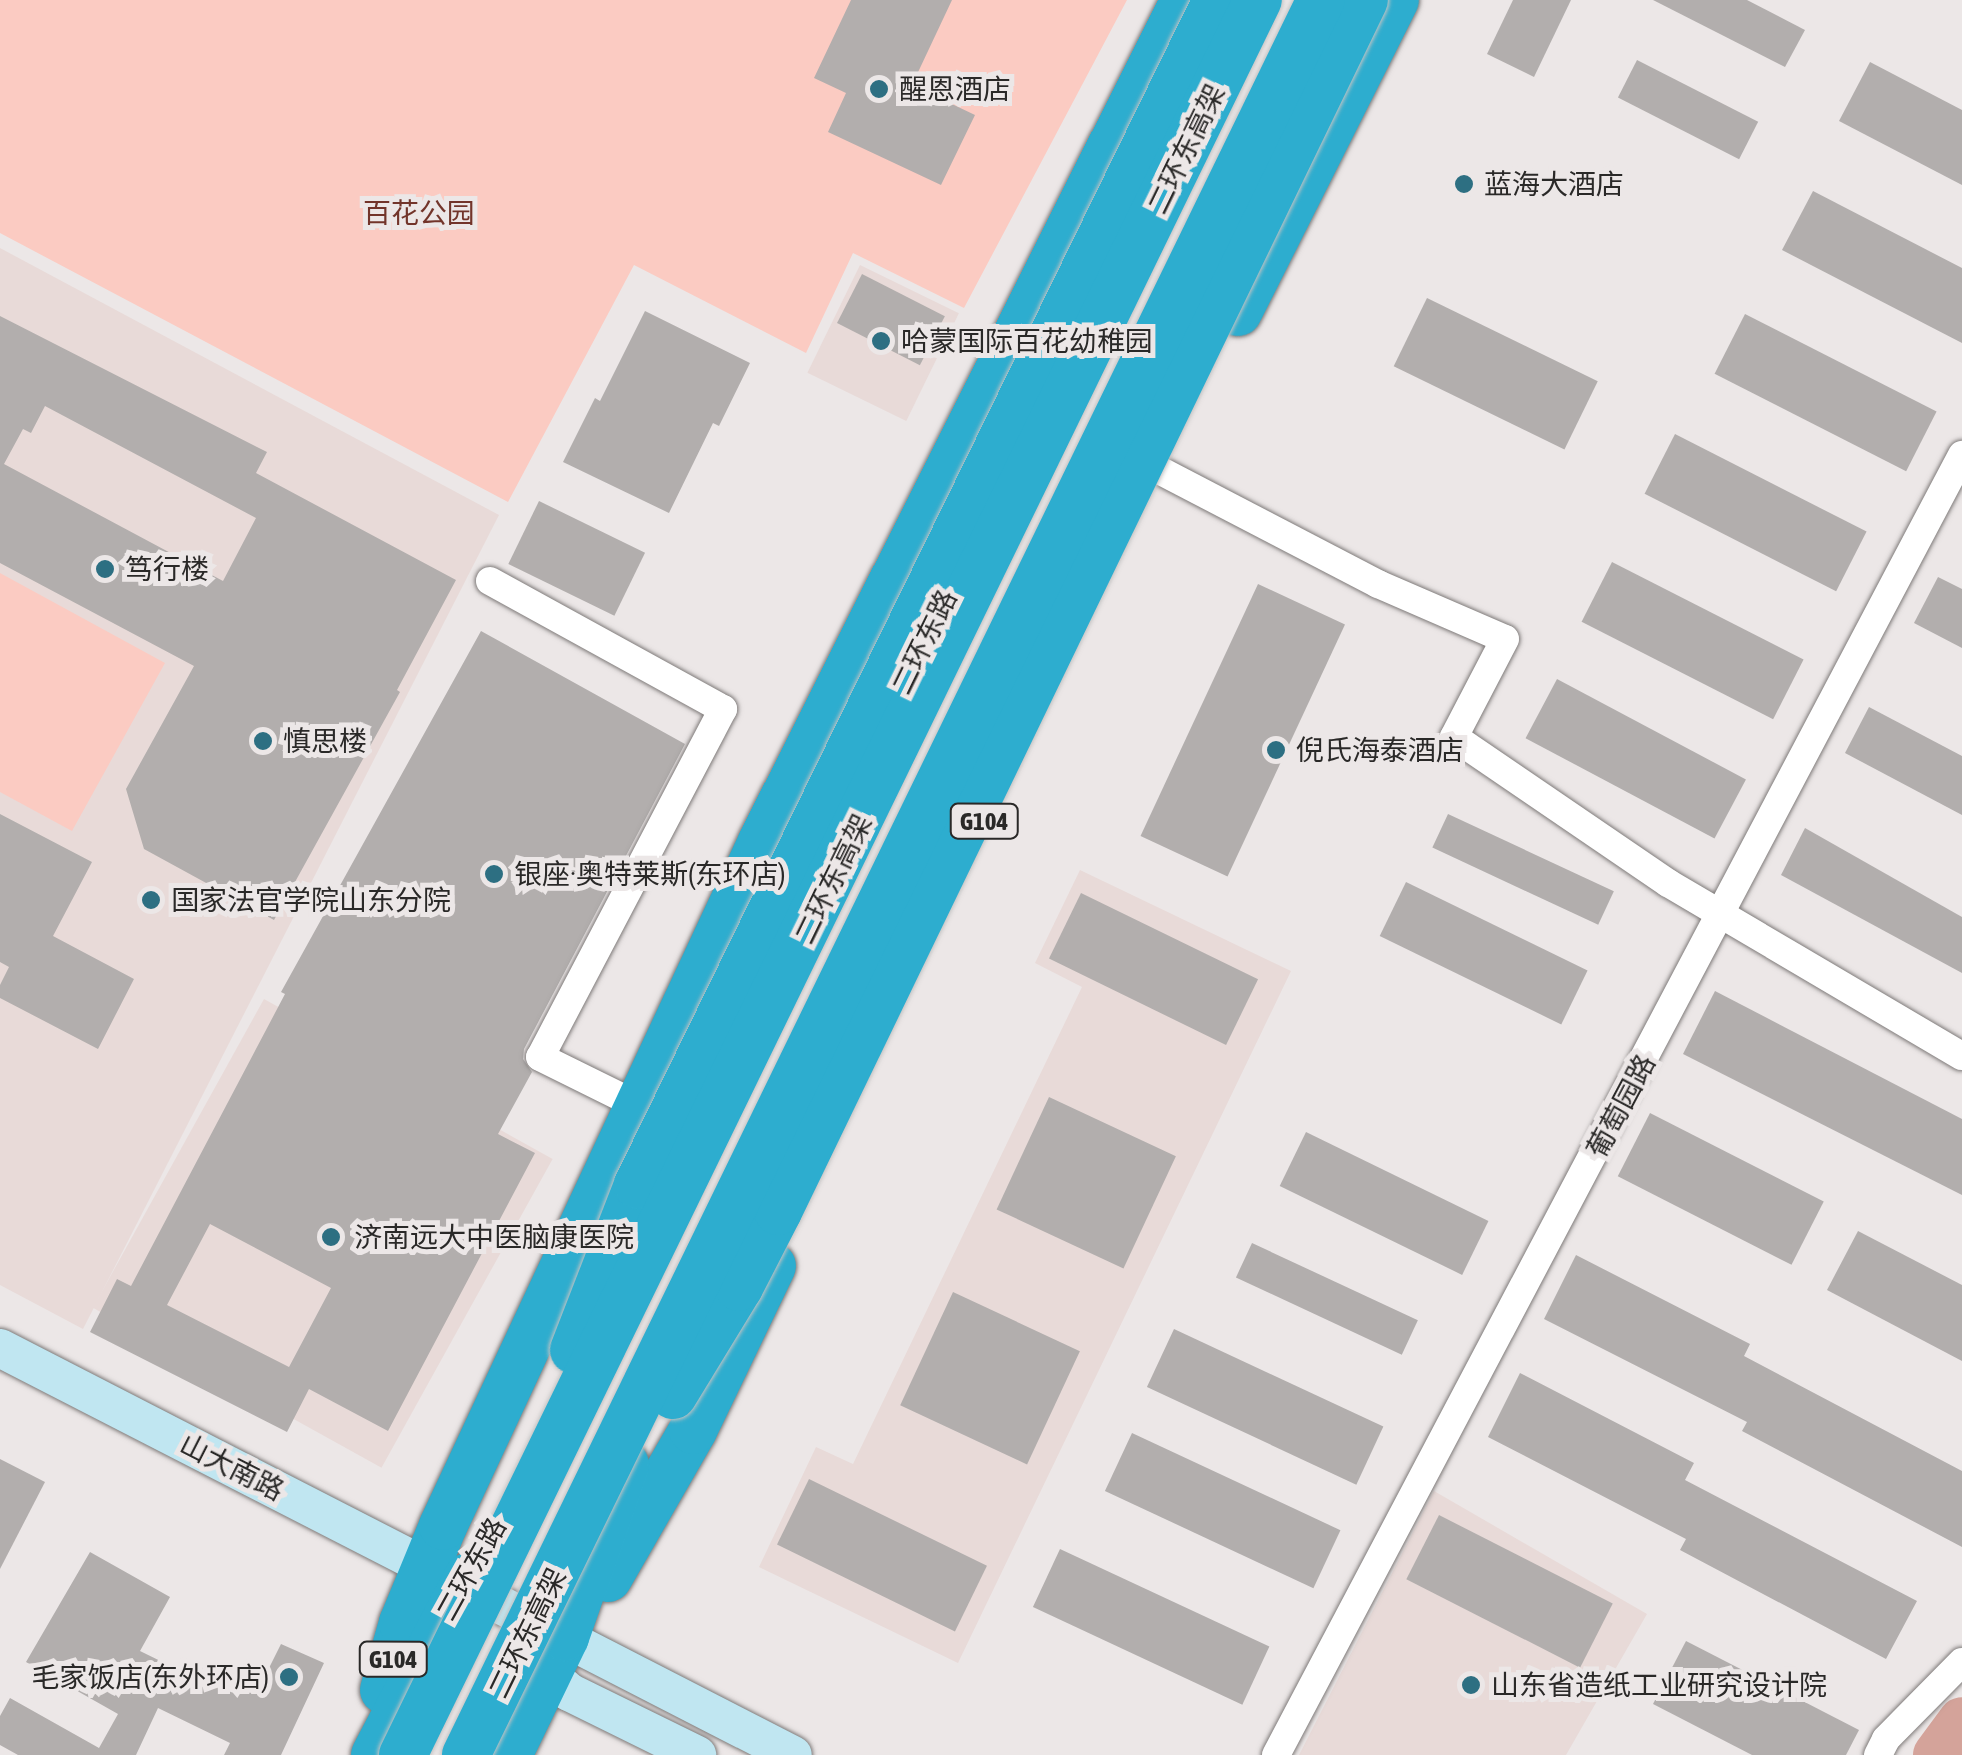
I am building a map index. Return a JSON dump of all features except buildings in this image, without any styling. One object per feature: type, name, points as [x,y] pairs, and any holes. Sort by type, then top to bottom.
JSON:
[{"type":"highway","name":"二环东路","points":[[375,1755],[460,1576],[510,1377],[560,1268],[762,842],[1185,0]]},
{"type":"highway","points":[[460,1576],[638,1185],[1217,0]]},
{"type":"highway","name":"二环东路","points":[[365,1755],[403,1623],[486,1549],[562,1380],[612,1285],[1236,0]]},
{"type":"highway","name":"二环东高架","points":[[403,1755],[460,1576],[1258,0]]},
{"type":"highway","name":"二环东高架","points":[[466,1755],[550,1641],[1321,0]]},
{"type":"highway","name":"G104","points":[[508,1755],[550,1641],[633,1441],[1338,0]]},
{"type":"highway","points":[[550,1641],[747,1272],[1364,0]]},
{"type":"highway","name":"G104","points":[[550,1641],[592,1606],[694,1430],[1076,628],[1396,0]]},
{"type":"highway","points":[[794,1113],[874,1052]]},
{"type":"highway","name":"二环东路","points":[[560,1268],[562,1380]]},
{"type":"highway","name":"二环东路","points":[[510,1377],[612,1285]]},
{"type":"highway","points":[[694,1317],[694,1430]]},
{"type":"main road","name":"山大南路","points":[[0,1348],[460,1576],[698,1755]]},
{"type":"main road","name":"山大南路","points":[[550,1641],[793,1755]]},
{"type":"street","name":"葡萄园路","points":[[1276,1755],[1962,454]]},
{"type":"street","points":[[1157,469],[1378,584],[1505,639],[1454,737],[1668,883],[1962,1056]]},
{"type":"street","points":[[490,581],[724,709],[540,1057],[637,1105]]},
{"type":"street","points":[[1878,1755],[1886,1739],[1962,1662]]},
{"type":"shaded area","name":"国家法官学院山东分院","points":[[0,248],[499,515],[83,1329],[0,1285]]},
{"type":"shaded area","name":"哈蒙国际百花幼稚园","points":[[860,265],[959,313],[906,421],[807,373]]},
{"type":"shaded area","points":[[1080,870],[1291,971],[958,1663],[759,1567],[816,1447],[853,1464],[1082,987],[1035,963]]},
{"type":"shaded area","name":"济南远大中医脑康医院","points":[[264,999],[553,1159],[381,1468],[93,1308]]},
{"type":"shaded area","name":"山东省造纸工业研究设计院","points":[[1434,1491],[1647,1614],[1566,1755],[1299,1755]]},
{"type":"green space","name":"百花公园","points":[[0,0],[1127,0],[964,308],[853,253],[806,353],[634,265],[508,502],[0,233]]},
{"type":"green space","points":[[0,573],[165,663],[72,831],[0,792]]},
{"type":"waterway","points":[[1937,1755],[1962,1721]]},
{"type":"place","name":"醒恩酒店","points":[[879,89]]},
{"type":"place","name":"蓝海大酒店","points":[[1464,184]]},
{"type":"place","name":"哈蒙国际百花幼稚园","points":[[881,341]]},
{"type":"place","name":"笃行楼","points":[[105,569]]},
{"type":"place","name":"慎思楼","points":[[263,741]]},
{"type":"place","name":"倪氏海泰酒店","points":[[1276,750]]},
{"type":"place","name":"银座·奥特莱斯(东环店)","points":[[494,874]]},
{"type":"place","name":"国家法官学院山东分院","points":[[151,900]]},
{"type":"place","name":"济南远大中医脑康医院","points":[[331,1237]]},
{"type":"place","name":"毛家饭店(东外环店)","points":[[289,1677]]},
{"type":"place","name":"山东省造纸工业研究设计院","points":[[1471,1685]]}]
